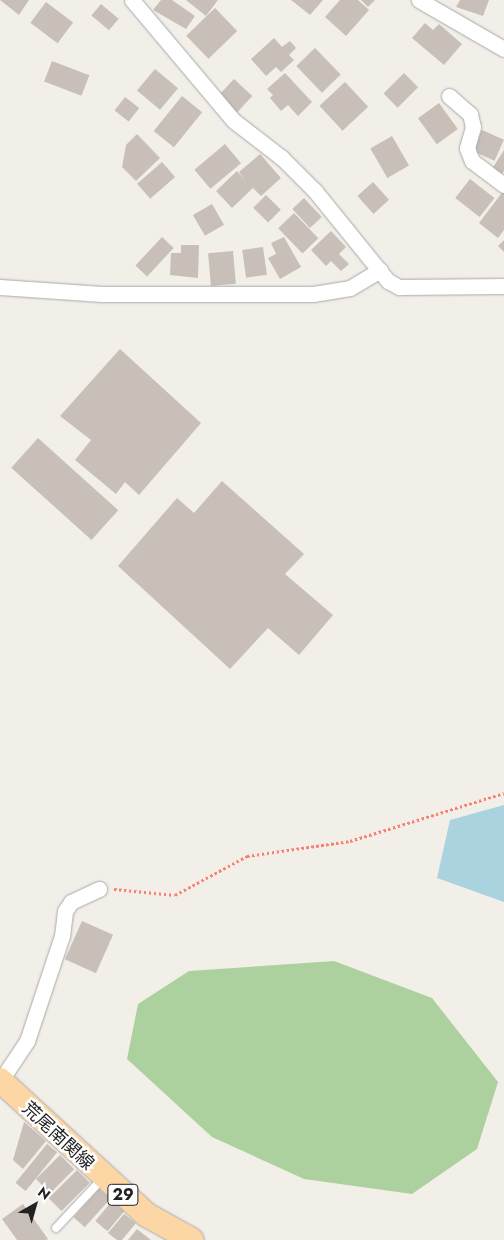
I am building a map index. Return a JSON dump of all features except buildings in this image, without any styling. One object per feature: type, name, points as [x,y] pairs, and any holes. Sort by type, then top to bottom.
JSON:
[{"type":"main road","name":"荒尾南関線","points":[[0,1080],[103,1178],[147,1215],[192,1240]]},
{"type":"street","points":[[132,0],[148,6],[234,121],[282,158],[315,191],[388,281],[399,286],[504,286]]},
{"type":"street","points":[[419,0],[504,49]]},
{"type":"street","points":[[449,96],[470,114],[473,127],[467,148],[472,160],[504,185]]},
{"type":"street","points":[[0,287],[102,294],[313,294],[350,288],[380,270]]},
{"type":"street","points":[[0,1080],[27,1041],[62,936],[65,911],[71,902],[99,889]]},
{"type":"lane","points":[[56,1228],[103,1178]]},
{"type":"path","points":[[99,889],[134,889],[175,895],[247,856],[350,841],[504,793]]},
{"type":"green space","points":[[334,961],[432,998],[498,1082],[477,1149],[412,1194],[304,1179],[212,1137],[127,1059],[138,1004],[189,971]]},
{"type":"water","points":[[504,805],[504,902],[437,878],[450,820]]}]
